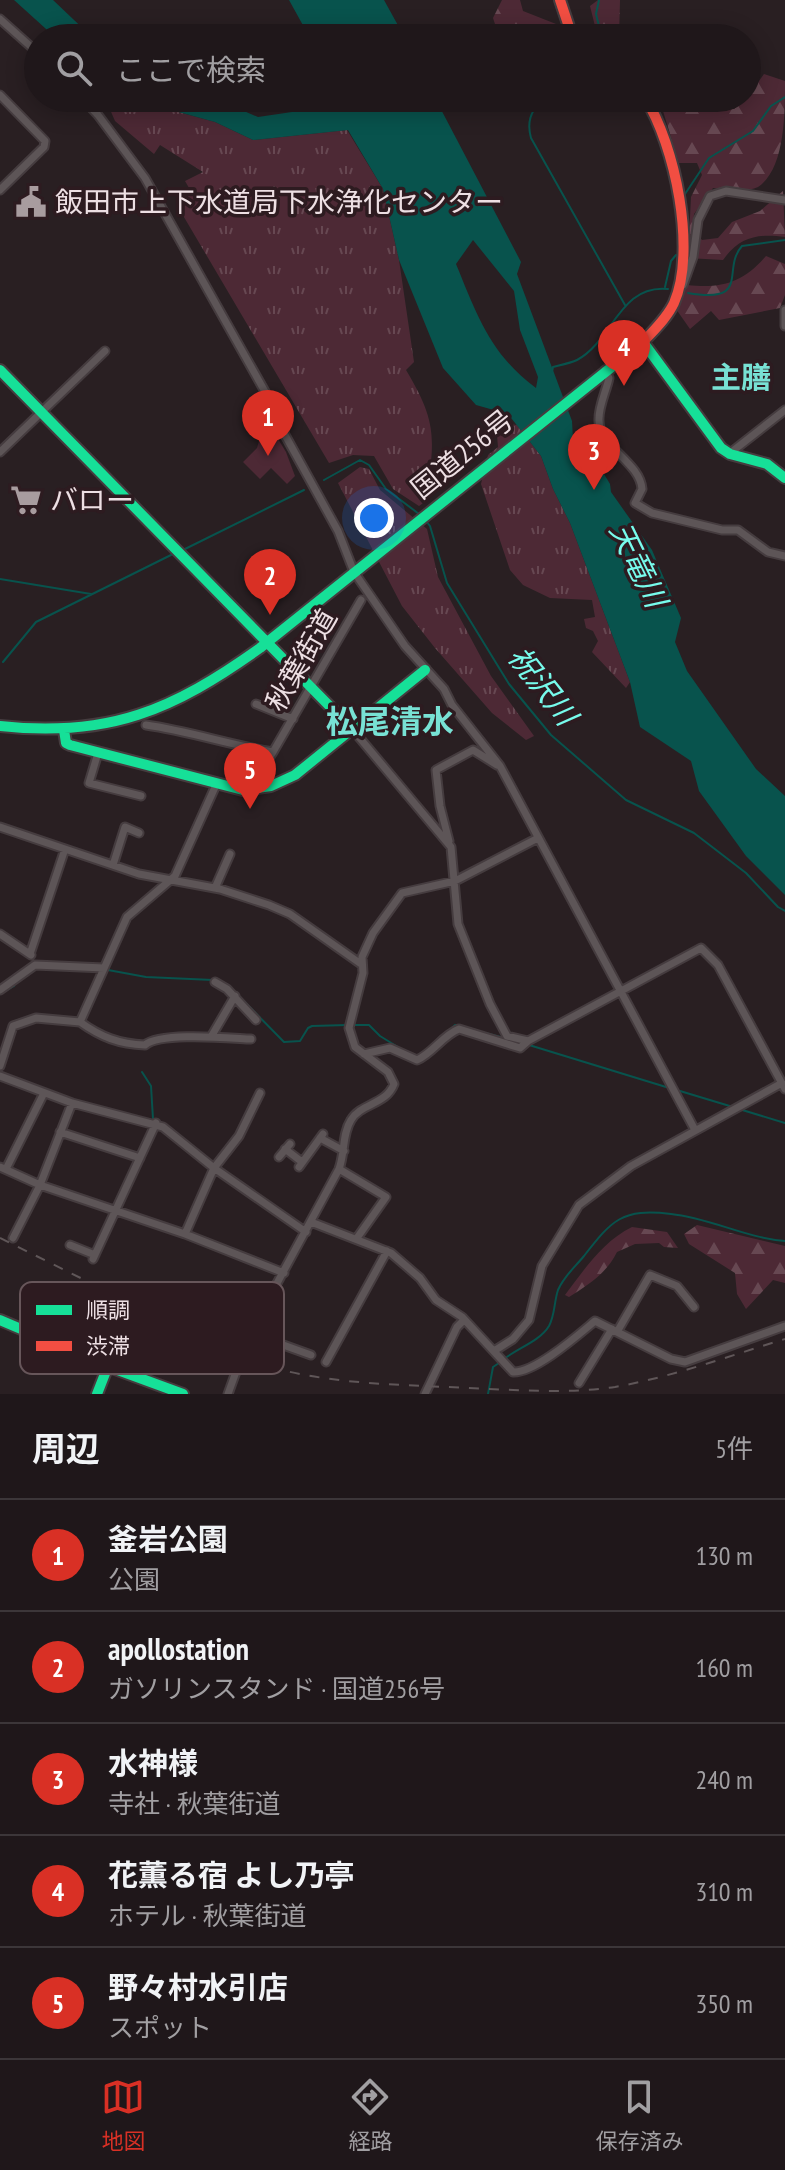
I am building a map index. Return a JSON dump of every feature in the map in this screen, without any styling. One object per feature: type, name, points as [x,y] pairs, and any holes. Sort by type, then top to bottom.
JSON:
[{"type":"main road","points":[[560,0],[568,24]]},
{"type":"main road","points":[[655,112],[676,183],[681,250],[678,290]]},
{"type":"main road","name":"国道256号","points":[[0,726],[33,731],[106,725],[172,704],[224,675],[643,342],[664,321],[678,290]]},
{"type":"main road","points":[[643,342],[721,448],[767,464],[785,478]]},
{"type":"main road","points":[[0,370],[353,730]]},
{"type":"main road","points":[[64,730],[66,743],[216,785],[249,789],[271,786],[295,775],[425,670]]},
{"type":"main road","points":[[0,1320],[20,1329]]},
{"type":"main road","points":[[97,1394],[105,1374]]},
{"type":"main road","points":[[129,1374],[183,1394]]},
{"type":"street","points":[[0,19],[24,40]]},
{"type":"street","points":[[0,95],[45,141],[44,147],[0,190]]},
{"type":"street","name":"秋葉街道","points":[[95,112],[145,178],[277,413],[285,435],[338,531],[356,571],[405,646],[444,689],[452,705],[500,766],[695,1130]]},
{"type":"street","points":[[678,290],[683,285],[693,257],[701,211],[710,196],[726,191],[785,200]]},
{"type":"street","points":[[785,310],[785,326]]},
{"type":"street","points":[[0,452],[105,351]]},
{"type":"street","points":[[605,370],[609,378],[599,416],[600,430],[641,482],[642,489],[635,503],[652,513],[722,530],[738,530],[768,552],[785,556]]},
{"type":"street","points":[[732,454],[785,410]]},
{"type":"street","name":"秋葉街道","points":[[146,725],[273,752],[361,600]]},
{"type":"street","points":[[256,704],[293,719]]},
{"type":"street","points":[[353,730],[451,847]]},
{"type":"street","points":[[500,766],[473,750],[436,770],[440,806],[451,847],[458,924],[490,1004],[507,1036],[525,1044]]},
{"type":"street","points":[[249,789],[273,752]]},
{"type":"street","points":[[98,753],[89,783],[141,796]]},
{"type":"street","points":[[80,1022],[127,917],[171,880],[216,785]]},
{"type":"street","points":[[0,827],[113,865],[215,888],[284,911],[361,964]]},
{"type":"street","points":[[113,865],[125,827],[139,833]]},
{"type":"street","points":[[279,1282],[339,1169],[349,1122],[354,1115],[386,1097],[394,1084],[388,1072],[351,1041],[350,1025],[363,973],[361,964],[373,933],[402,893],[455,881],[538,838]]},
{"type":"street","points":[[30,954],[65,849]]},
{"type":"street","points":[[215,888],[230,854]]},
{"type":"street","points":[[0,934],[30,954],[35,965]]},
{"type":"street","points":[[364,1054],[390,1048],[417,1060],[441,1044],[453,1030],[459,1029],[525,1044],[698,949],[718,965],[783,1086],[631,1166],[579,1205],[542,1266],[529,1320],[513,1339],[495,1353]]},
{"type":"street","points":[[0,990],[35,965],[104,968]]},
{"type":"street","points":[[215,982],[235,996],[256,1020]]},
{"type":"street","points":[[211,1037],[235,996]]},
{"type":"street","points":[[0,1066],[13,1026],[36,1018],[80,1022],[106,1039],[138,1045],[145,1045],[151,1040],[251,1039]]},
{"type":"street","points":[[0,1076],[72,1103],[156,1123],[306,1232]]},
{"type":"street","points":[[44,1093],[3,1168],[40,1185],[185,1234],[284,1273]]},
{"type":"street","points":[[185,1234],[214,1168],[239,1136],[260,1093]]},
{"type":"street","points":[[13,1238],[40,1185],[72,1103]]},
{"type":"street","points":[[70,1245],[94,1257],[156,1123]]},
{"type":"street","points":[[60,1132],[140,1158]]},
{"type":"street","points":[[279,1157],[288,1147],[301,1164],[321,1136],[344,1151]]},
{"type":"street","points":[[339,1169],[386,1197],[357,1238]]},
{"type":"street","points":[[311,1222],[387,1251],[420,1278],[436,1300],[464,1320],[513,1372],[528,1368],[567,1344],[595,1321],[671,1359],[685,1362],[785,1326]]},
{"type":"street","points":[[326,1362],[387,1251]]},
{"type":"street","points":[[579,1383],[650,1275],[677,1286],[694,1307]]},
{"type":"street","points":[[425,1394],[457,1327],[464,1320]]},
{"type":"street","points":[[284,1345],[311,1355]]},
{"type":"street","points":[[228,1394],[235,1374]]},
{"type":"green space","points":[[502,0],[520,0],[523,11],[556,24],[495,24],[493,18]]},
{"type":"green space","points":[[598,0],[620,0],[619,24],[594,24],[590,6]]},
{"type":"green space","points":[[764,74],[785,81],[782,140],[774,167],[767,179],[753,189],[713,188],[694,214],[693,229],[702,240],[718,238],[732,222],[760,211],[783,191],[785,237],[750,238],[736,246],[723,260],[688,258],[691,197],[702,175],[697,163],[679,163],[663,112],[761,112],[761,78]]},
{"type":"green space","points":[[111,112],[179,112],[215,122],[253,140],[347,130],[383,189],[399,260],[414,362],[406,370],[424,405],[431,433],[426,501],[419,506],[393,489],[374,456],[353,455],[329,463],[181,212],[180,203],[192,193],[185,181],[203,172],[160,145],[154,154],[115,121]]},
{"type":"green space","points":[[766,256],[785,264],[785,295],[780,308],[719,320],[711,311],[690,329],[676,309],[687,285],[710,286],[731,282],[749,272]]},
{"type":"green space","points":[[517,425],[541,456],[570,523],[630,682],[626,688],[592,652],[598,641],[593,631],[586,628],[584,619],[595,617],[592,600],[550,598],[523,585],[510,570],[481,484],[488,455],[498,447],[497,435],[501,427]]},
{"type":"green space","points":[[272,429],[286,452],[295,476],[287,484],[271,468],[260,479],[243,462],[257,448],[261,434]]},
{"type":"green space","points":[[360,467],[369,469],[380,490],[427,529],[438,577],[491,676],[534,736],[526,740],[492,713],[402,606],[338,483]]},
{"type":"green space","points":[[697,1225],[785,1246],[785,1283],[773,1280],[746,1309],[737,1294],[735,1273],[689,1244],[684,1234]]},
{"type":"green space","points":[[632,1227],[667,1232],[678,1248],[664,1247],[659,1243],[635,1244],[617,1252],[608,1266],[590,1283],[569,1297],[565,1295],[603,1248]]},
{"type":"water","points":[[14,0],[53,0],[78,24],[41,24]]},
{"type":"water","points":[[289,0],[384,0],[397,24],[302,24]]},
{"type":"water","name":"天竜川","points":[[179,112],[246,112],[258,117],[292,112],[442,112],[521,262],[517,274],[572,421],[573,439],[594,466],[598,464],[610,484],[611,492],[652,550],[681,618],[675,642],[687,671],[756,769],[785,796],[785,895],[746,856],[699,791],[691,761],[640,727],[630,682],[570,523],[541,456],[508,414],[476,405],[443,368],[399,260],[383,189],[348,130],[253,140],[215,122]],"holes":[[[473,240],[514,291],[520,330],[538,377],[536,388],[496,347],[471,300],[456,264]]]},
{"type":"waterway","points":[[598,24],[596,14],[599,0]]},
{"type":"waterway","points":[[683,197],[709,158],[753,131],[771,106],[785,97]]},
{"type":"waterway","points":[[534,112],[529,125],[531,138],[625,305]]},
{"type":"waterway","points":[[688,293],[720,294],[728,289],[736,255],[742,246],[785,240]]},
{"type":"waterway","points":[[665,287],[671,261],[676,255]]},
{"type":"waterway","points":[[552,372],[553,367],[575,361],[589,351],[638,295],[668,289]]},
{"type":"waterway","name":"祝沢川","points":[[324,480],[360,460],[369,465],[386,489],[419,514]]},
{"type":"waterway","name":"祝沢川","points":[[183,550],[304,490]]},
{"type":"waterway","name":"祝沢川","points":[[426,521],[447,583],[509,684],[551,735],[626,800],[694,833],[746,873],[785,911]]},
{"type":"waterway","name":"祝沢川","points":[[3,662],[36,622],[173,554]]},
{"type":"waterway","points":[[0,579],[91,594]]},
{"type":"waterway","points":[[108,970],[146,977],[213,980]]},
{"type":"waterway","points":[[219,980],[230,987],[284,1042],[300,1041],[312,1026],[347,1025]]},
{"type":"waterway","points":[[0,994],[14,986]]},
{"type":"waterway","points":[[354,1025],[369,1025],[380,1036],[406,1052]]},
{"type":"waterway","points":[[447,1033],[455,1025],[504,1038]]},
{"type":"waterway","points":[[529,1045],[666,1087]]},
{"type":"waterway","points":[[142,1072],[151,1086],[153,1119]]},
{"type":"waterway","points":[[680,1091],[733,1107]]},
{"type":"waterway","points":[[739,1109],[785,1123]]},
{"type":"waterway","points":[[504,1359],[545,1331],[551,1322],[563,1280],[611,1225],[629,1215],[654,1213],[685,1216],[785,1241]]},
{"type":"waterway","points":[[488,1394],[493,1367],[499,1363]]},
{"type":"railway","points":[[0,1238],[89,1282]]},
{"type":"railway","points":[[284,1370],[381,1384],[505,1390],[597,1389],[658,1378],[785,1339]]},
{"type":"traffic: fast","points":[[0,726],[39,729],[107,723],[138,715],[198,688],[260,648],[643,342],[721,448],[730,454],[767,464],[785,478]]},
{"type":"traffic: fast","points":[[0,370],[353,730]]},
{"type":"traffic: fast","points":[[64,730],[66,743],[70,745],[243,790],[271,786],[295,775],[425,670]]},
{"type":"traffic: fast","points":[[0,1320],[20,1329]]},
{"type":"traffic: fast","points":[[97,1394],[105,1374]]},
{"type":"traffic: fast","points":[[129,1374],[183,1394]]},
{"type":"traffic: jam","points":[[560,0],[568,24]]},
{"type":"traffic: jam","points":[[643,342],[674,303],[681,281],[683,256],[683,227],[673,169],[653,112]]},
{"type":"place","name":"飯田市上下水道局下水浄化センター","points":[[31,202]]},
{"type":"place","name":"花薫る宿 よし乃亭","points":[[624,386]]},
{"type":"place","name":"釜岩公園","points":[[268,456]]},
{"type":"place","name":"水神様","points":[[594,490]]},
{"type":"place","name":"バロー","points":[[26,500]]},
{"type":"place","name":"apollostation","points":[[270,615]]},
{"type":"place","name":"野々村水引店","points":[[250,809]]},
{"type":"district","name":"主膳","points":[[741,378]]},
{"type":"district","name":"松尾清水","points":[[390,722]]}]
